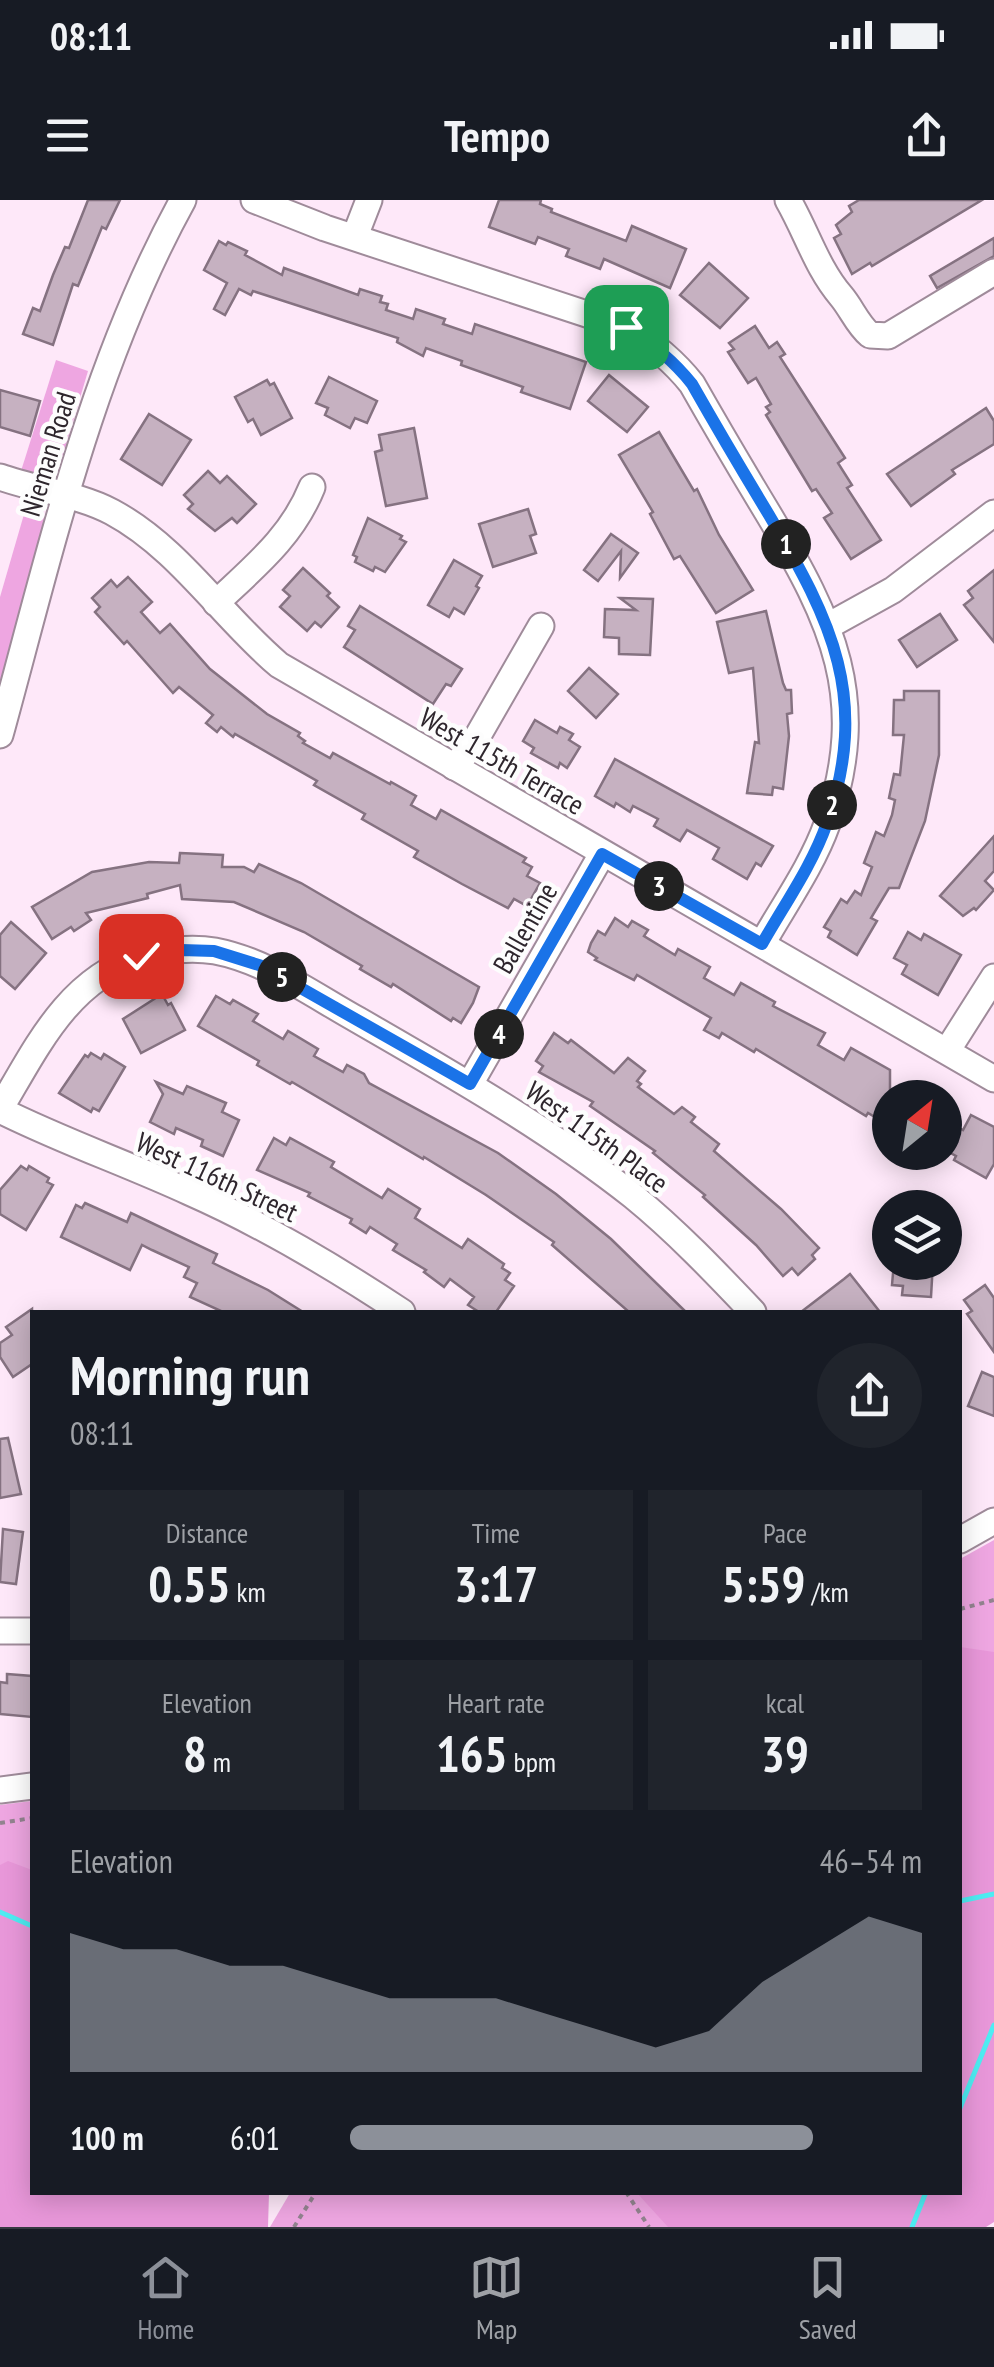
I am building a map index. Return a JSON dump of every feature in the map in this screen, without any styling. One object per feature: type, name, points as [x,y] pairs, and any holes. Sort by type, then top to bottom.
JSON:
[{"type":"street","name":"Nieman Road","points":[[0,735],[105,372],[135,298],[183,200]]},
{"type":"street","points":[[254,200],[599,316],[649,341],[692,384],[813,590],[828,626],[844,693],[838,783],[826,826],[762,944]]},
{"type":"street","points":[[355,236],[368,200]]},
{"type":"street","points":[[788,200],[832,289],[870,335],[888,336],[994,272]]},
{"type":"street","name":"West 115th Terrace","points":[[0,478],[110,512],[146,534],[246,638],[279,666],[994,1079]]},
{"type":"street","points":[[216,603],[279,544],[304,508],[312,487]]},
{"type":"street","points":[[828,626],[893,590],[994,513]]},
{"type":"street","points":[[454,767],[472,746],[541,626]]},
{"type":"street","name":"Ballentine","points":[[470,1084],[602,854]]},
{"type":"street","name":"West 115th Place","points":[[0,1109],[50,1025],[85,986],[112,968],[141,956],[181,950],[214,951],[262,966],[470,1084],[577,1152],[637,1199],[751,1310]]},
{"type":"street","points":[[947,1052],[994,977]]},
{"type":"street","name":"West 116th Street","points":[[0,1109],[270,1231],[399,1310]]},
{"type":"street","points":[[962,1539],[994,1521]]},
{"type":"street","points":[[0,1631],[30,1631]]},
{"type":"street","points":[[0,1790],[30,1786]]},
{"type":"path","points":[[962,1608],[994,1600]]},
{"type":"path","points":[[0,1822],[30,1818]]},
{"type":"path","points":[[294,2227],[314,2195]]},
{"type":"path","points":[[628,2195],[649,2227]]},
{"type":"shaded area","points":[[56,360],[88,371],[61,462],[53,471],[21,471]]},
{"type":"shaded area","points":[[29,497],[41,510],[45,522],[0,684],[0,597]]},
{"type":"shaded area","points":[[994,1540],[994,2027],[962,2103],[962,1558]]},
{"type":"shaded area","points":[[962,1647],[994,1652],[994,2222],[986,2227],[668,2227],[639,2195],[962,2195]]},
{"type":"shaded area","points":[[30,1801],[30,1950],[0,1932],[0,1805]]},
{"type":"shaded area","points":[[8,1861],[30,1869],[30,2195],[269,2195],[268,2227],[0,2227],[0,1865]]},
{"type":"shaded area","points":[[289,2195],[925,2195],[912,2227],[270,2227]]},
{"type":"building","points":[[88,200],[120,200],[106,229],[102,227],[78,286],[73,284],[53,345],[23,334],[33,308],[40,311]]},
{"type":"building","points":[[499,200],[541,200],[540,204],[552,209],[551,212],[626,241],[632,226],[686,249],[670,288],[604,259],[600,269],[566,256],[569,249],[538,237],[535,244],[489,227]]},
{"type":"building","points":[[859,200],[982,200],[852,274],[834,238],[841,234],[836,225],[852,212],[849,206]]},
{"type":"building","points":[[994,238],[994,256],[937,288],[930,276]]},
{"type":"building","points":[[219,241],[247,251],[245,255],[282,275],[284,268],[358,295],[360,289],[382,296],[380,302],[388,304],[386,310],[413,319],[416,309],[472,334],[475,324],[586,362],[570,409],[521,392],[523,387],[461,365],[462,361],[426,348],[423,356],[397,342],[398,338],[253,291],[251,295],[239,289],[225,315],[214,309],[227,283],[204,270]]},
{"type":"building","points":[[709,263],[748,298],[720,328],[680,295]]},
{"type":"building","points":[[755,326],[769,348],[777,342],[785,354],[780,357],[845,458],[838,463],[852,485],[847,488],[881,540],[851,559],[824,518],[832,513],[816,489],[812,491],[766,415],[770,412],[766,407],[771,404],[756,378],[748,383],[728,352],[734,349],[729,343]]},
{"type":"building","points":[[609,375],[648,407],[627,432],[588,401]]},
{"type":"building","points":[[329,377],[377,401],[367,423],[355,418],[350,428],[325,415],[328,408],[316,403]]},
{"type":"building","points":[[267,380],[270,385],[274,383],[292,418],[261,435],[253,419],[248,422],[235,397]]},
{"type":"building","points":[[0,390],[40,401],[30,436],[0,427]]},
{"type":"building","points":[[986,408],[994,421],[994,444],[952,470],[955,474],[911,506],[887,474]]},
{"type":"building","points":[[149,414],[191,440],[162,485],[121,459]]},
{"type":"building","points":[[414,428],[427,498],[386,506],[375,452],[382,450],[379,435]]},
{"type":"building","points":[[659,432],[694,491],[697,489],[719,535],[753,590],[716,613],[680,556],[674,559],[650,514],[653,512],[619,455]]},
{"type":"building","points":[[208,471],[220,483],[227,476],[256,504],[237,523],[232,518],[215,531],[188,509],[193,504],[184,495]]},
{"type":"building","points":[[528,509],[536,534],[530,536],[536,553],[493,567],[479,524]]},
{"type":"building","points":[[368,518],[406,542],[385,572],[355,562],[357,557],[353,555]]},
{"type":"building","points":[[611,534],[638,553],[620,578],[621,551],[598,581],[584,570]]},
{"type":"building","points":[[454,560],[482,576],[464,614],[454,608],[449,617],[428,605]]},
{"type":"building","points":[[303,568],[339,607],[321,627],[315,622],[307,631],[280,607],[290,596],[283,590]]},
{"type":"building","points":[[994,570],[994,642],[964,605],[973,598],[968,591]]},
{"type":"building","points":[[128,577],[152,602],[141,612],[160,633],[170,624],[210,669],[267,714],[300,733],[303,743],[330,758],[333,753],[416,796],[411,805],[436,819],[441,810],[526,858],[523,862],[532,867],[527,876],[540,883],[527,906],[514,899],[508,908],[414,857],[418,851],[362,819],[365,814],[314,785],[317,781],[235,734],[233,737],[221,727],[217,732],[206,723],[213,715],[179,687],[173,693],[95,612],[100,607],[92,598],[111,580],[117,587]]},
{"type":"building","points":[[620,598],[653,599],[650,655],[619,654],[619,638],[604,637],[605,609],[636,610]]},
{"type":"building","points":[[360,606],[462,669],[433,704],[344,647],[355,630],[348,626]]},
{"type":"building","points":[[766,611],[783,683],[786,690],[791,690],[792,713],[787,714],[789,736],[783,789],[773,787],[772,795],[747,793],[755,742],[759,743],[753,668],[729,673],[717,622]]},
{"type":"building","points":[[940,614],[957,640],[917,667],[899,640]]},
{"type":"building","points":[[589,668],[618,694],[596,718],[568,691]]},
{"type":"building","points":[[904,691],[939,691],[939,755],[925,821],[899,888],[889,888],[871,918],[877,921],[857,955],[828,937],[831,931],[824,927],[841,899],[847,903],[855,891],[861,895],[872,867],[864,863],[876,832],[884,836],[892,815],[895,800],[889,798],[894,774],[900,775],[904,735],[893,735],[894,700],[904,700]]},
{"type":"building","points":[[535,720],[557,733],[560,727],[573,734],[569,740],[580,747],[567,768],[560,763],[558,768],[531,753],[534,748],[523,741]]},
{"type":"building","points":[[615,759],[773,846],[761,866],[756,863],[747,879],[713,859],[719,848],[687,830],[680,841],[654,826],[658,819],[633,806],[630,812],[616,803],[614,807],[595,796]]},
{"type":"building","points":[[994,836],[994,871],[985,881],[994,890],[976,910],[963,916],[940,896]]},
{"type":"building","points":[[180,853],[223,855],[222,867],[244,867],[254,872],[259,864],[301,883],[479,987],[473,1003],[461,1023],[453,1018],[451,1021],[304,932],[234,902],[182,899],[180,885],[147,894],[148,898],[86,913],[91,920],[52,939],[32,907],[92,872],[149,862],[179,863]]},
{"type":"building","points":[[615,918],[628,927],[632,921],[648,930],[644,936],[675,955],[678,949],[710,967],[704,978],[734,995],[741,983],[775,1002],[773,1006],[825,1033],[818,1045],[844,1060],[851,1048],[890,1070],[890,1080],[872,1080],[872,1115],[866,1116],[756,1049],[754,1052],[722,1033],[719,1038],[704,1030],[711,1018],[637,975],[634,980],[595,960],[588,952],[591,943],[598,931],[605,935]]},
{"type":"building","points":[[11,922],[46,953],[15,989],[0,976],[0,935]]},
{"type":"building","points":[[908,932],[921,940],[924,934],[961,955],[938,995],[902,974],[907,965],[894,958]]},
{"type":"building","points":[[162,994],[185,1030],[141,1053],[123,1019]]},
{"type":"building","points":[[216,996],[230,1004],[233,1000],[258,1014],[253,1021],[283,1039],[288,1031],[318,1049],[314,1056],[343,1072],[347,1065],[364,1074],[369,1083],[498,1153],[556,1194],[611,1239],[684,1310],[627,1310],[552,1245],[554,1242],[486,1195],[257,1065],[259,1061],[198,1026]]},
{"type":"building","points":[[554,1033],[568,1043],[571,1040],[614,1073],[628,1058],[645,1071],[637,1081],[641,1084],[638,1087],[674,1114],[682,1107],[695,1117],[691,1122],[719,1144],[714,1151],[819,1248],[812,1255],[815,1259],[798,1275],[792,1268],[783,1276],[705,1195],[655,1151],[590,1106],[593,1102],[539,1072],[543,1066],[536,1061]]},
{"type":"building","points":[[91,1053],[101,1059],[104,1054],[125,1067],[99,1111],[93,1108],[91,1112],[59,1093],[85,1055]]},
{"type":"building","points":[[156,1082],[183,1094],[187,1086],[226,1103],[222,1112],[239,1120],[223,1156],[201,1146],[203,1140],[176,1128],[174,1134],[150,1122],[163,1094]]},
{"type":"building","points":[[971,1115],[994,1127],[994,1164],[986,1178],[962,1164],[963,1130]]},
{"type":"building","points":[[274,1138],[286,1145],[290,1138],[334,1162],[331,1167],[382,1198],[388,1189],[420,1209],[415,1218],[462,1248],[468,1239],[504,1264],[502,1268],[510,1273],[505,1280],[514,1286],[497,1310],[476,1310],[468,1305],[474,1297],[450,1279],[444,1287],[426,1270],[393,1250],[397,1244],[370,1227],[366,1233],[350,1223],[352,1219],[308,1196],[310,1193],[257,1170]]},
{"type":"building","points":[[21,1166],[27,1170],[29,1166],[49,1178],[47,1182],[53,1185],[26,1230],[0,1214],[0,1190]]},
{"type":"building","points":[[85,1203],[127,1222],[131,1213],[217,1254],[213,1263],[300,1310],[219,1310],[190,1297],[197,1283],[184,1277],[189,1267],[142,1245],[130,1270],[61,1237],[76,1205],[82,1208]]},
{"type":"building","points":[[850,1274],[878,1310],[804,1310]]},
{"type":"building","points":[[892,1280],[932,1280],[931,1297],[902,1295],[903,1286],[892,1285]]},
{"type":"building","points":[[985,1285],[994,1298],[994,1352],[967,1314],[972,1311],[964,1300]]},
{"type":"building","points":[[30,1310],[30,1365],[13,1377],[0,1357],[0,1343],[12,1335],[6,1327]]},
{"type":"building","points":[[982,1372],[994,1377],[994,1416],[968,1406]]},
{"type":"building","points":[[8,1438],[21,1494],[0,1498],[0,1439]]},
{"type":"building","points":[[3,1529],[23,1532],[16,1584],[0,1582]]},
{"type":"building","points":[[7,1674],[30,1676],[30,1717],[0,1714],[0,1682],[7,1683]]},
{"type":"waterway","points":[[962,1901],[994,1894]]},
{"type":"waterway","points":[[0,1912],[30,1925]]},
{"type":"waterway","points":[[962,2103],[994,2025]]},
{"type":"waterway","points":[[912,2227],[925,2195]]},
{"type":"route","points":[[141,956],[181,950],[214,951],[262,966],[470,1084],[602,854],[762,944],[810,861],[826,826],[838,783],[844,693],[838,660],[813,590],[692,384],[649,341],[626,327]]}]
